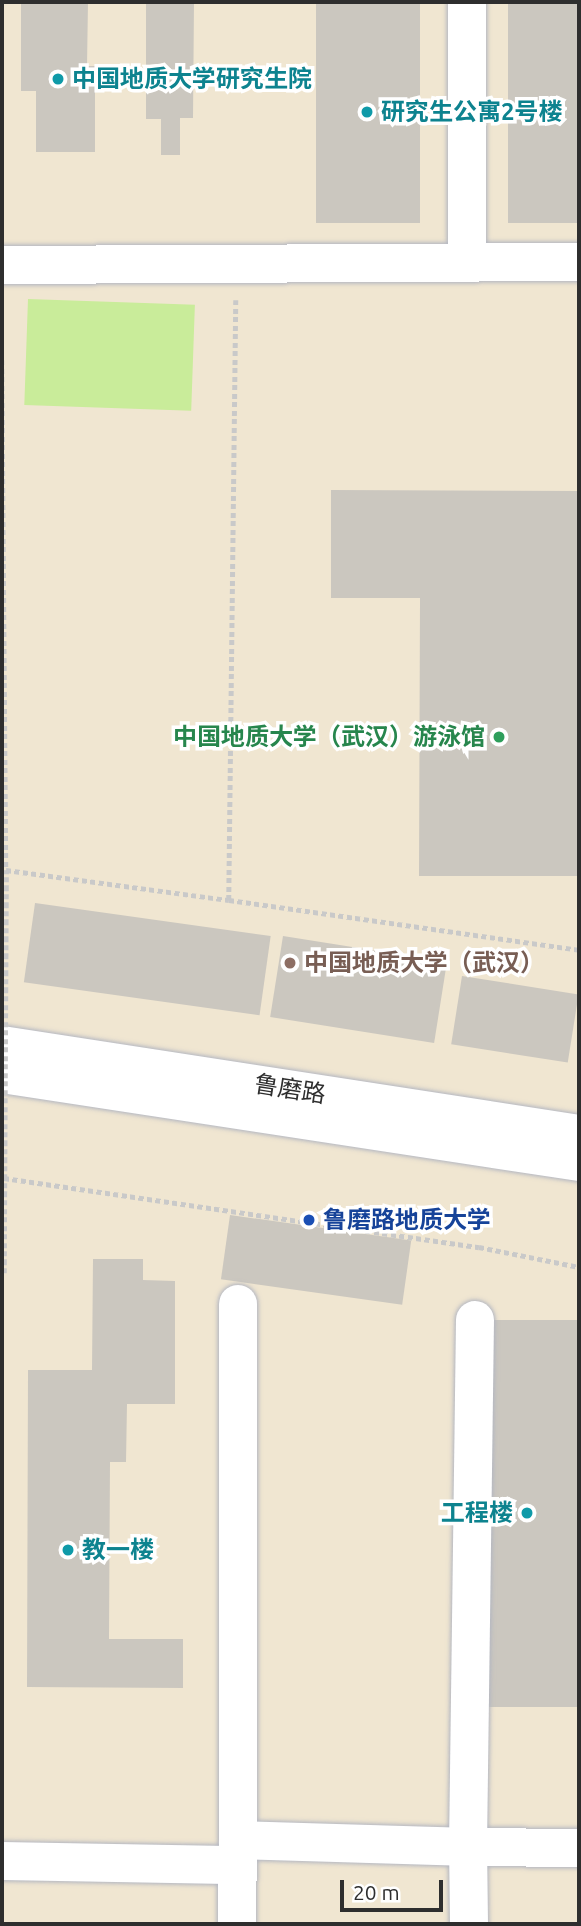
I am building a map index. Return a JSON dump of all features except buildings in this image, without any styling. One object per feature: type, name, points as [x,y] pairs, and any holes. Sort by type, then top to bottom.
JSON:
[{"type":"street","points":[[467,2],[467,262]]},
{"type":"street","points":[[2,265],[579,262]]},
{"type":"street","name":"鲁磨路","points":[[2,1045],[579,1134]]},
{"type":"street","name":"鲁磨路","points":[[2,1074],[579,1162]]},
{"type":"street","points":[[237,1924],[238,1304]]},
{"type":"street","points":[[469,1924],[475,1320]]},
{"type":"street","points":[[2,1861],[238,1852],[468,1847],[579,1848]]},
{"type":"path","points":[[229,900],[237,264]]},
{"type":"path","points":[[2,360],[6,870],[3,1273]]},
{"type":"path","points":[[6,870],[579,950]]},
{"type":"path","points":[[4,1178],[479,1247],[579,1267]]},
{"type":"shaded area","name":"中国地质大学（武汉）","points":[[2,2],[579,2],[579,1924],[2,1924]]},
{"type":"green space","points":[[28,299],[195,305],[191,411],[24,405]]},
{"type":"place","name":"中国地质大学研究生院","points":[[58,79]]},
{"type":"place","name":"研究生公寓2号楼","points":[[367,112]]},
{"type":"place","name":"中国地质大学（武汉）游泳馆","points":[[499,737]]},
{"type":"place","name":"中国地质大学（武汉）","points":[[290,963]]},
{"type":"place","name":"鲁磨路地质大学","points":[[309,1220]]},
{"type":"place","name":"工程楼","points":[[527,1513]]},
{"type":"place","name":"教一楼","points":[[68,1550]]}]
